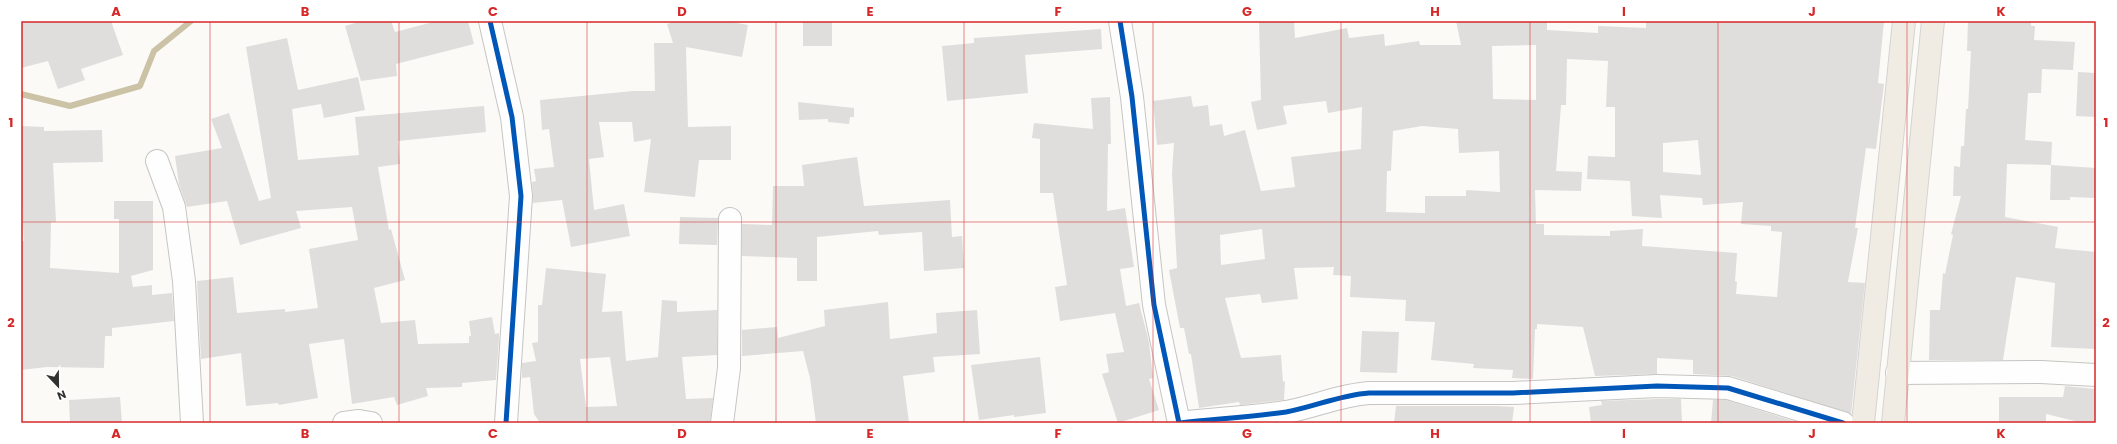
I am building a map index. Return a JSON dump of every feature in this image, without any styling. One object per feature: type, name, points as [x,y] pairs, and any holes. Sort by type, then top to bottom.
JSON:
[{"type":"main road","points":[[1863,423],[1904,21]]},
{"type":"main road","points":[[1893,423],[1933,21]]},
{"type":"street","points":[[490,21],[512,117],[521,196],[506,423]]},
{"type":"street","points":[[1120,21],[1132,97],[1154,305],[1179,423],[1286,412],[1320,405],[1348,395],[1369,393],[1513,393],[1694,386],[1728,388],[1843,423]]},
{"type":"street","points":[[157,161],[174,207],[184,280],[192,423]]},
{"type":"street","points":[[722,423],[729,368],[730,219]]},
{"type":"street","points":[[1897,373],[2041,372],[2096,375]]},
{"type":"street","points":[[344,423],[359,421],[371,423]]},
{"type":"building","points":[[21,21],[111,21],[123,55],[81,69],[85,80],[58,89],[48,61],[21,68]]},
{"type":"building","points":[[362,21],[391,21],[395,32],[437,21],[468,21],[474,44],[396,64],[397,76],[361,81],[345,26]]},
{"type":"building","points":[[676,21],[726,21],[748,25],[742,57],[686,47],[688,127],[731,126],[731,160],[699,160],[695,197],[644,192],[651,139],[634,142],[632,122],[599,122],[604,157],[589,159],[594,210],[624,204],[630,236],[571,247],[562,200],[533,203],[532,182],[536,181],[534,169],[554,167],[549,129],[542,130],[540,100],[633,91],[655,91],[654,43],[673,43],[667,24]]},
{"type":"building","points":[[803,21],[832,21],[832,46],[803,46]]},
{"type":"building","points":[[1259,21],[1294,21],[1295,38],[1347,28],[1349,38],[1384,34],[1385,46],[1419,41],[1420,45],[1461,45],[1456,21],[1547,21],[1547,30],[1598,33],[1598,26],[1646,28],[1646,21],[1884,21],[1878,83],[1884,84],[1876,149],[1866,148],[1855,228],[1858,228],[1848,282],[1865,283],[1851,414],[1732,376],[1693,374],[1693,360],[1657,358],[1657,374],[1595,376],[1583,327],[1537,324],[1537,329],[1535,329],[1533,379],[1512,378],[1513,370],[1473,368],[1474,364],[1431,360],[1435,322],[1405,321],[1406,300],[1350,297],[1351,276],[1333,275],[1334,267],[1294,268],[1298,299],[1262,303],[1260,294],[1225,298],[1241,358],[1281,355],[1283,382],[1285,381],[1284,400],[1240,405],[1239,402],[1199,408],[1191,354],[1189,354],[1184,328],[1180,328],[1169,270],[1177,268],[1172,173],[1174,143],[1157,145],[1153,101],[1191,96],[1193,107],[1208,105],[1210,126],[1222,124],[1224,136],[1245,130],[1261,191],[1295,187],[1291,157],[1361,149],[1362,107],[1328,113],[1326,101],[1283,106],[1287,124],[1257,130],[1251,102],[1261,100]],"holes":[[[1536,45],[1536,100],[1493,99],[1492,46]],[[1567,59],[1608,61],[1606,107],[1615,107],[1615,157],[1588,156],[1587,179],[1630,181],[1632,216],[1662,218],[1660,195],[1702,198],[1703,205],[1743,202],[1741,224],[1771,226],[1771,231],[1782,232],[1777,297],[1736,294],[1737,282],[1735,281],[1737,253],[1642,246],[1643,229],[1610,231],[1610,236],[1544,235],[1544,224],[1536,224],[1535,190],[1581,191],[1582,172],[1556,171],[1561,105],[1566,105]],[[1422,126],[1458,129],[1459,153],[1499,151],[1500,192],[1466,190],[1466,196],[1425,196],[1425,213],[1386,212],[1387,171],[1391,171],[1393,131]],[[1698,140],[1701,175],[1663,172],[1663,143]],[[1262,229],[1265,259],[1221,265],[1220,235]]]},
{"type":"building","points":[[1968,21],[2031,21],[2031,26],[2035,26],[2034,40],[2075,42],[2073,70],[2042,69],[2041,93],[2028,93],[2025,140],[2052,142],[2051,165],[2007,164],[2005,217],[2058,227],[2055,248],[2096,252],[2096,349],[2051,347],[2055,283],[2016,277],[2003,360],[1929,360],[1930,310],[1940,310],[1943,273],[1945,274],[1953,235],[1951,234],[1961,196],[1953,196],[1954,166],[1960,167],[1961,146],[1964,146],[1966,109],[1968,109],[1971,51],[1967,51]]},
{"type":"building","points":[[1101,29],[1102,49],[1025,55],[1028,93],[947,101],[942,46],[974,43],[974,38]]},
{"type":"building","points":[[287,38],[298,90],[358,77],[365,110],[324,118],[321,104],[292,109],[298,160],[359,155],[355,117],[484,106],[486,132],[398,141],[400,164],[378,167],[389,230],[391,229],[405,280],[374,288],[381,323],[415,320],[418,344],[469,343],[469,336],[471,336],[469,321],[492,317],[495,334],[499,333],[496,380],[462,383],[462,387],[426,388],[428,396],[397,405],[394,397],[352,404],[344,339],[309,344],[318,398],[279,405],[278,403],[246,406],[241,353],[201,359],[197,281],[233,277],[237,313],[285,309],[285,312],[318,308],[309,249],[358,240],[352,207],[296,211],[301,228],[240,245],[227,201],[187,207],[179,184],[175,156],[222,148],[211,119],[229,113],[259,201],[271,198],[246,47]]},
{"type":"building","points":[[2078,72],[2096,73],[2096,117],[2076,116]]},
{"type":"building","points":[[1110,97],[1111,144],[1108,144],[1107,211],[1125,208],[1134,267],[1120,269],[1126,306],[1139,303],[1149,342],[1153,378],[1149,379],[1159,410],[1118,423],[1102,374],[1109,372],[1106,354],[1124,352],[1115,313],[1060,321],[1055,287],[1067,285],[1053,193],[1040,193],[1040,139],[1032,138],[1034,123],[1093,129],[1091,98]]},
{"type":"building","points":[[798,102],[854,108],[854,117],[850,117],[849,124],[828,122],[828,119],[799,120]]},
{"type":"building","points":[[21,126],[44,127],[44,131],[102,130],[103,162],[53,163],[56,222],[51,222],[50,268],[119,273],[119,219],[114,219],[114,201],[153,201],[153,270],[131,276],[133,287],[152,285],[152,295],[172,293],[174,321],[112,328],[112,336],[105,336],[104,368],[47,367],[21,370],[21,241],[24,241],[21,179]]},
{"type":"building","points":[[857,157],[864,206],[950,200],[952,237],[962,236],[964,268],[924,271],[922,232],[879,235],[878,231],[817,237],[817,281],[797,281],[797,258],[742,256],[742,224],[772,225],[773,186],[804,186],[802,165]]},
{"type":"building","points":[[2051,165],[2096,168],[2096,198],[2070,197],[2070,200],[2050,200]]},
{"type":"building","points":[[680,217],[718,218],[717,245],[679,244]]},
{"type":"building","points":[[546,268],[606,274],[602,312],[622,311],[626,361],[658,357],[662,300],[677,301],[677,312],[717,310],[717,355],[682,357],[686,399],[713,398],[710,423],[540,423],[534,414],[530,377],[522,378],[522,363],[536,361],[532,343],[538,342],[538,305],[542,305]],"holes":[[[610,357],[617,406],[586,407],[580,359]]]},
{"type":"building","points":[[888,302],[890,339],[937,333],[936,313],[977,310],[980,354],[933,357],[935,372],[903,376],[909,423],[816,423],[810,378],[803,351],[742,356],[742,330],[777,327],[778,338],[825,326],[824,310]]},
{"type":"building","points":[[1362,331],[1399,332],[1397,373],[1360,372]]},
{"type":"building","points":[[1040,357],[1046,413],[1014,417],[1014,415],[979,420],[971,365]]},
{"type":"building","points":[[2065,386],[2096,389],[2096,423],[2083,423],[2046,414],[2046,423],[1999,423],[1999,397],[2063,397]]},
{"type":"building","points":[[120,397],[122,423],[70,423],[69,400]]},
{"type":"building","points":[[1681,399],[1682,423],[1591,423],[1589,407],[1602,405],[1601,401]]},
{"type":"building","points":[[1713,400],[1726,400],[1800,423],[1711,423]]},
{"type":"building","points":[[1396,406],[1514,407],[1512,423],[1394,423]]},
{"type":"waterway","points":[[21,94],[70,106],[140,86],[154,51],[191,21]]},
{"type":"cycle path","points":[[490,21],[512,117],[521,196],[506,423]]},
{"type":"cycle path","points":[[1120,21],[1132,97],[1154,305],[1179,423]]},
{"type":"cycle path","points":[[1180,423],[1286,412],[1348,396],[1369,393],[1513,393],[1657,386],[1728,388],[1843,423]]}]
